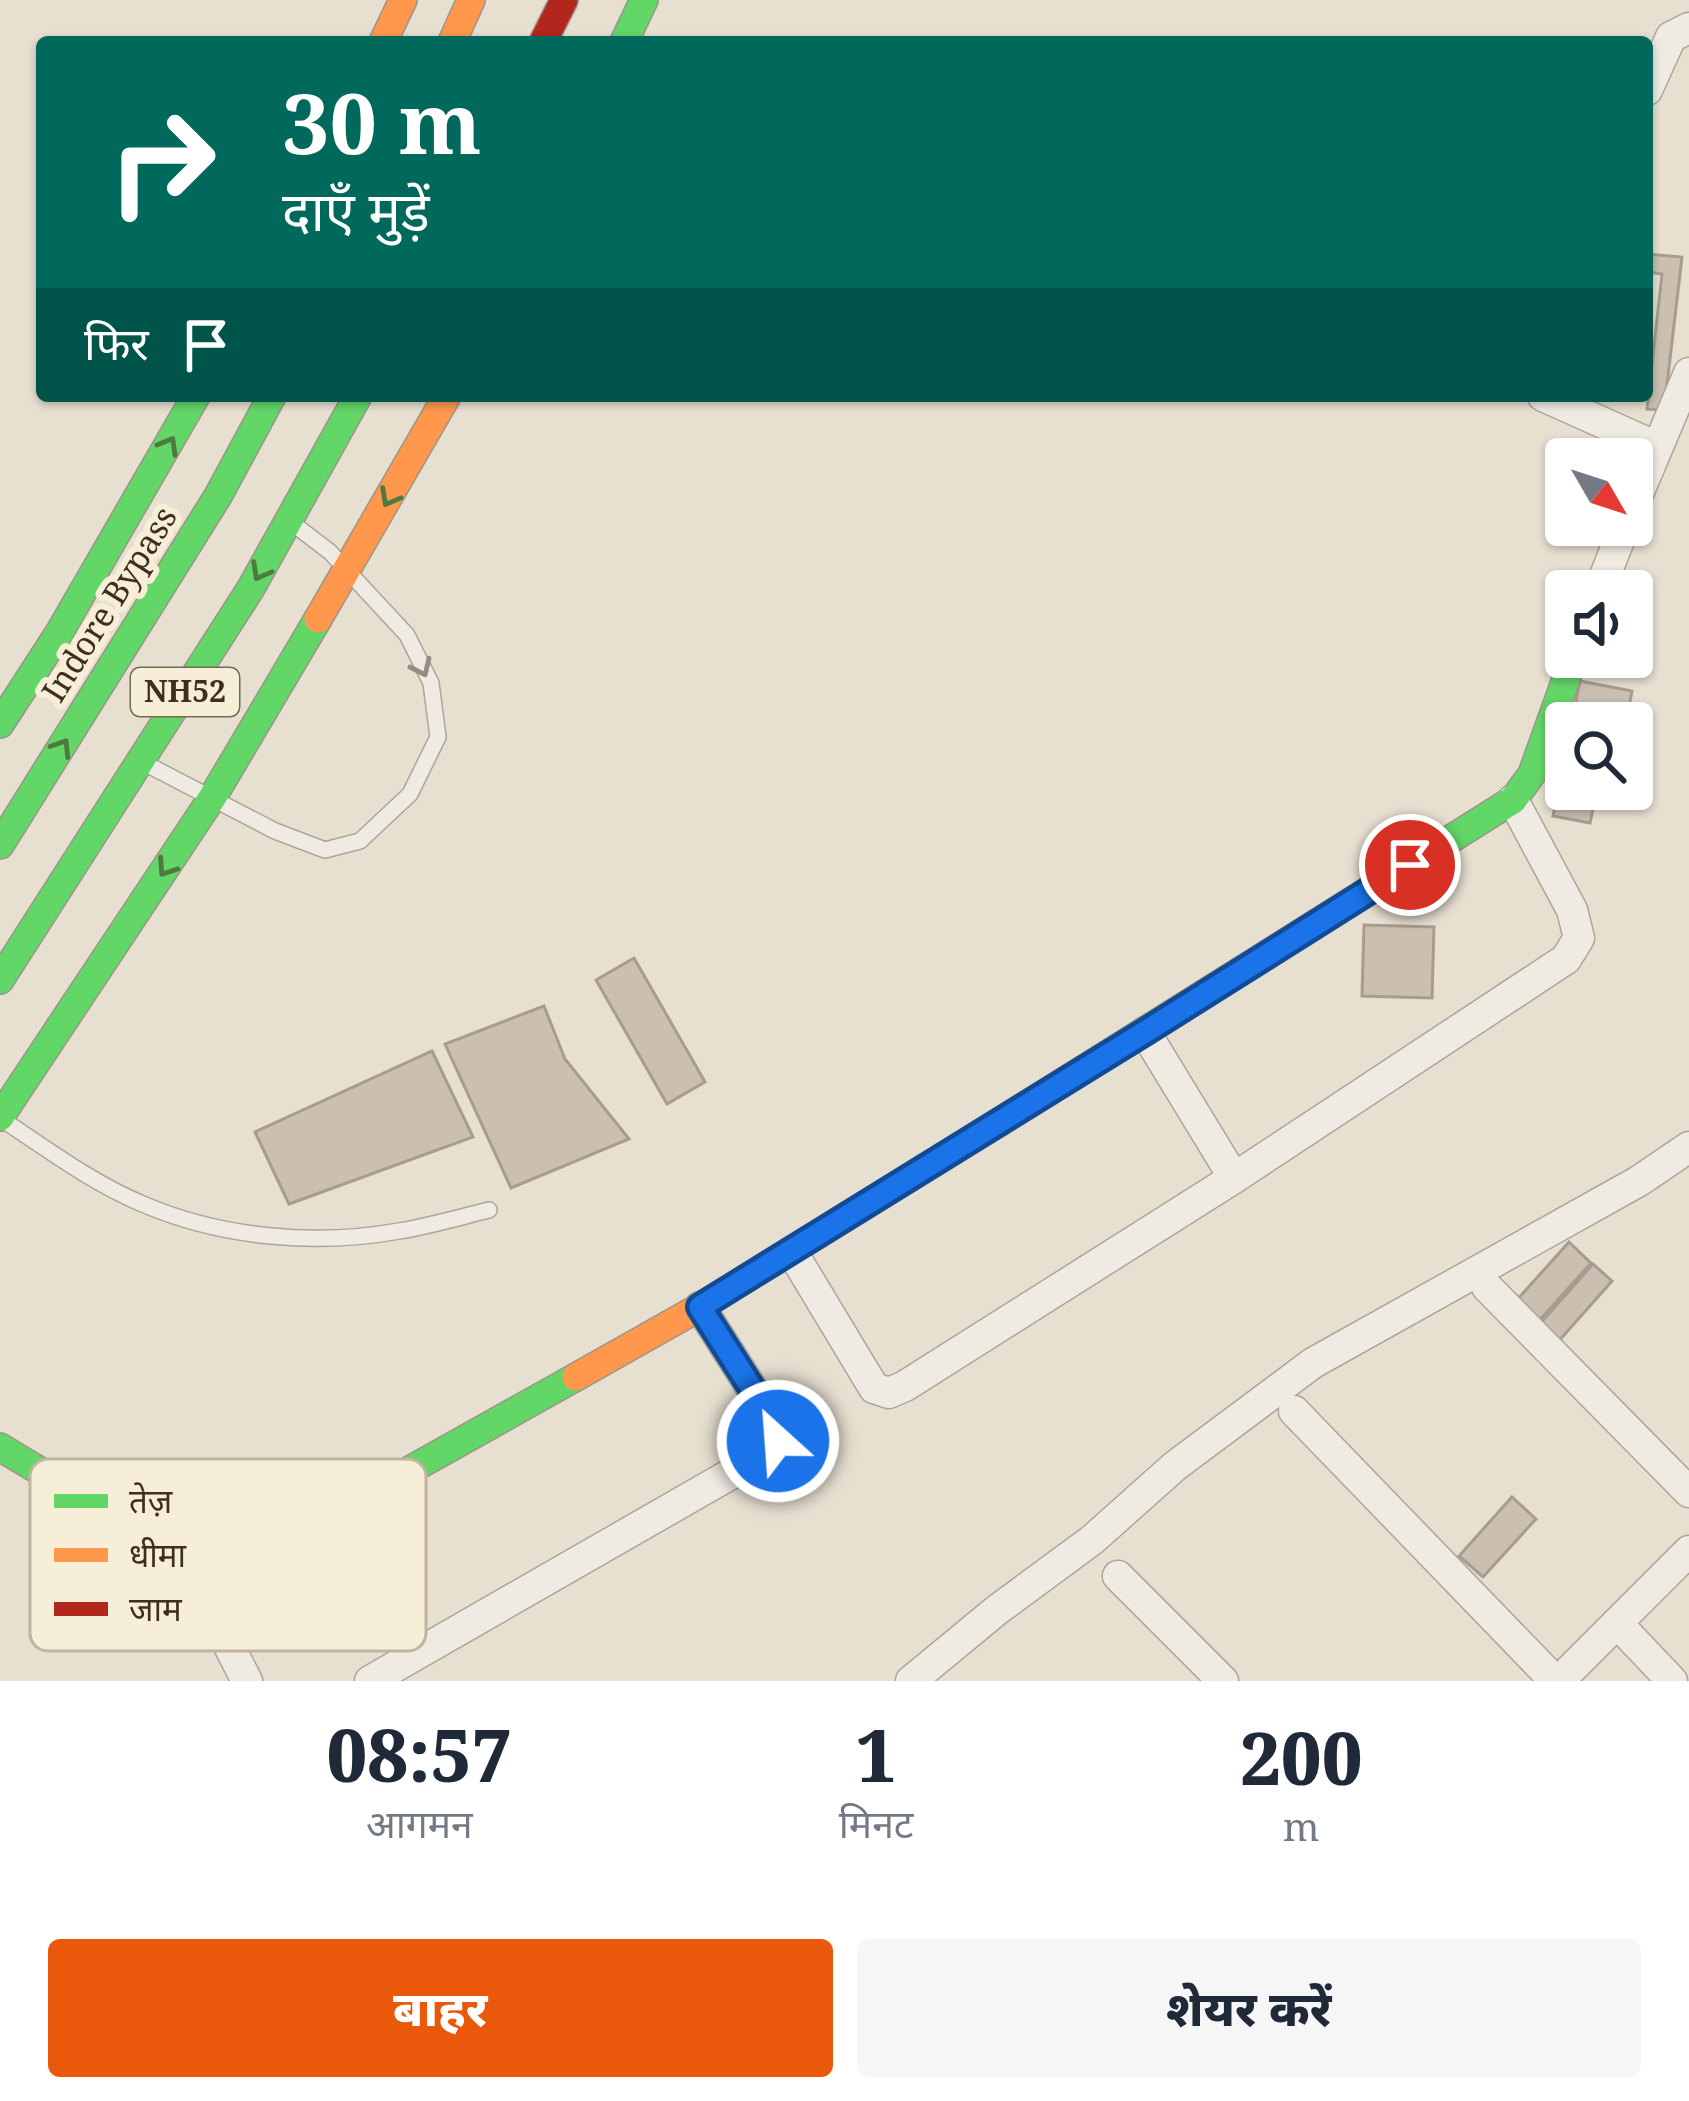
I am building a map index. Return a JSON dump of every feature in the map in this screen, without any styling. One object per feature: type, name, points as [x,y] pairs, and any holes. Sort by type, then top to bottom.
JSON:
[{"type":"main road","points":[[385,36],[403,0]]},
{"type":"main road","points":[[455,36],[471,0]]},
{"type":"main road","points":[[546,36],[564,0]]},
{"type":"main road","points":[[627,36],[644,0]]},
{"type":"main road","points":[[0,724],[59,634],[193,402]]},
{"type":"main road","name":"Indore Bypass","points":[[0,845],[218,496],[269,402]]},
{"type":"main road","name":"NH52","points":[[0,980],[251,588],[355,402]]},
{"type":"main road","points":[[0,1118],[212,798],[443,402]]},
{"type":"main road","points":[[426,1461],[792,1252],[1513,800],[1532,774],[1566,678]]},
{"type":"main road","points":[[0,1447],[30,1465]]},
{"type":"street","points":[[1653,77],[1671,38],[1689,28]]},
{"type":"street","points":[[1653,457],[1689,373]]},
{"type":"street","points":[[1556,402],[1657,447]]},
{"type":"street","points":[[792,1252],[874,1388],[889,1393],[905,1386],[1234,1178],[1566,959],[1579,938],[1572,910],[1513,800]]},
{"type":"street","points":[[1145,1032],[1234,1178]]},
{"type":"street","points":[[911,1681],[1092,1540],[1175,1466],[1312,1363],[1639,1181],[1689,1147]]},
{"type":"street","points":[[1487,1287],[1689,1492]]},
{"type":"street","points":[[426,1649],[769,1452],[778,1441],[777,1428],[700,1307]]},
{"type":"street","points":[[1294,1412],[1557,1681],[1689,1551]]},
{"type":"street","points":[[1118,1576],[1223,1681]]},
{"type":"street","points":[[1617,1623],[1672,1681]]},
{"type":"street","points":[[232,1651],[248,1681]]},
{"type":"street","points":[[370,1681],[422,1651]]},
{"type":"lane","points":[[140,761],[274,831],[325,850],[360,841],[410,794],[438,737],[431,683],[406,635],[329,552],[289,520]]},
{"type":"lane","points":[[0,1118],[84,1173],[146,1206],[214,1226],[305,1240],[398,1232],[489,1210]]},
{"type":"building","points":[[1653,255],[1682,257],[1664,410],[1647,409],[1648,402],[1653,402],[1662,274],[1653,273]]},
{"type":"building","points":[[1580,681],[1632,691],[1630,702],[1576,702]]},
{"type":"building","points":[[1554,810],[1593,810],[1590,823],[1553,816]]},
{"type":"building","points":[[1364,925],[1434,927],[1432,998],[1362,996]]},
{"type":"building","points":[[634,958],[705,1082],[667,1104],[596,980]]},
{"type":"building","points":[[544,1006],[565,1059],[629,1139],[511,1188],[445,1044]]},
{"type":"building","points":[[432,1051],[473,1137],[289,1204],[255,1132]]},
{"type":"building","points":[[1569,1242],[1591,1263],[1537,1323],[1515,1302]]},
{"type":"building","points":[[1593,1264],[1612,1281],[1558,1342],[1539,1325]]},
{"type":"building","points":[[1512,1497],[1536,1519],[1483,1577],[1459,1556]]},
{"type":"traffic: fast","points":[[627,36],[644,0]]},
{"type":"traffic: fast","points":[[0,724],[59,633],[193,402]]},
{"type":"traffic: fast","points":[[0,845],[218,496],[269,402]]},
{"type":"traffic: fast","points":[[0,980],[251,588],[355,402]]},
{"type":"traffic: fast","points":[[0,1117],[212,798],[318,619]]},
{"type":"traffic: fast","points":[[998,1123],[1513,800],[1532,774],[1566,678]]},
{"type":"traffic: fast","points":[[426,1461],[576,1377]]},
{"type":"traffic: fast","points":[[0,1447],[30,1465]]},
{"type":"traffic: slow","points":[[386,36],[403,0]]},
{"type":"traffic: slow","points":[[455,36],[471,0]]},
{"type":"traffic: slow","points":[[318,619],[444,402]]},
{"type":"traffic: slow","points":[[576,1377],[700,1307],[998,1123]]},
{"type":"traffic: jam","points":[[546,36],[564,0]]},
{"type":"route","points":[[778,1441],[777,1428],[700,1307],[1410,865]]}]
